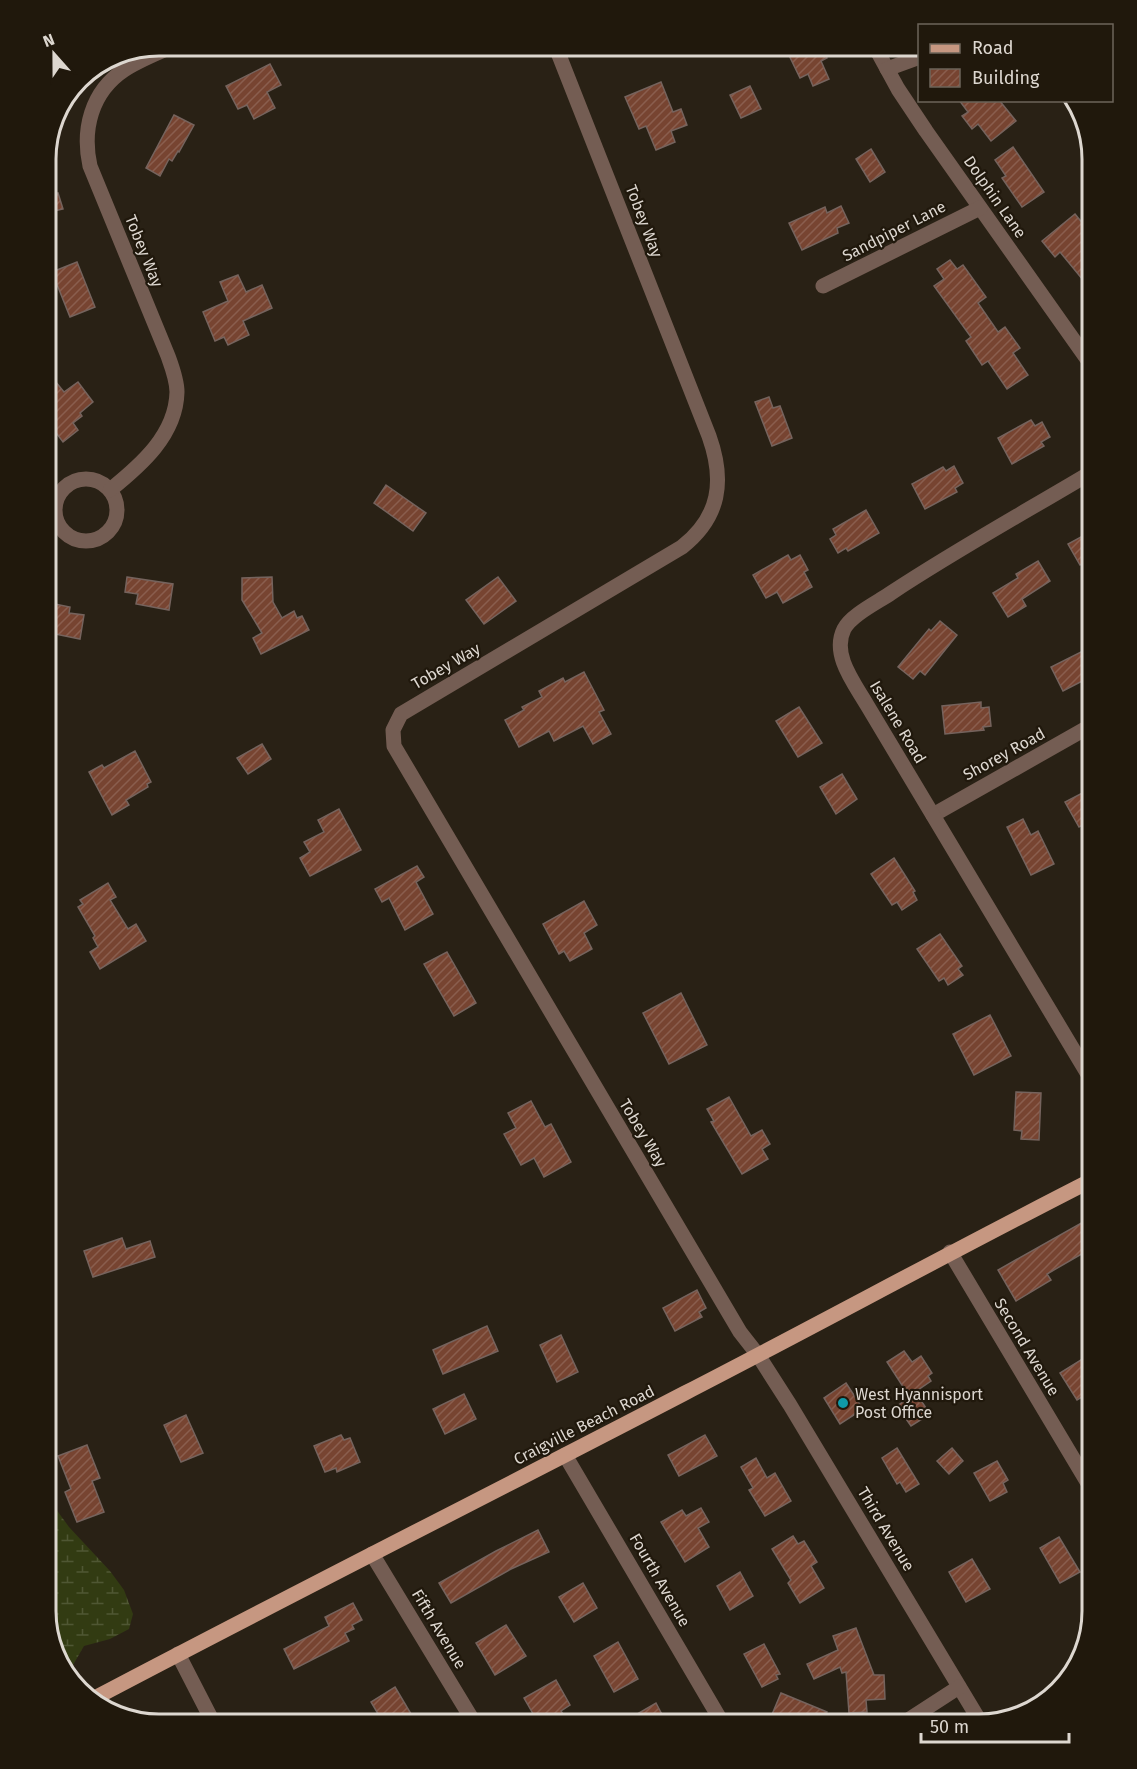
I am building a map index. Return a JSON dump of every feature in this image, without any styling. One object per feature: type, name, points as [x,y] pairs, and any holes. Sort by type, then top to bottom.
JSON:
[{"type":"main road","name":"Craigville Beach Road","points":[[100,1695],[1082,1185]]},
{"type":"street","name":"Tobey Way","points":[[110,490],[143,463],[161,440],[172,416],[177,392],[168,356],[90,166],[87,153],[87,125],[97,100],[113,78],[150,56]]},
{"type":"street","name":"Tobey Way","points":[[559,56],[709,436],[718,466],[716,497],[711,512],[694,538],[405,711],[395,723],[393,741],[399,756],[740,1332],[758,1355]]},
{"type":"street","name":"Dolphin Lane","points":[[880,56],[926,131],[1082,352]]},
{"type":"street","points":[[887,69],[918,58]]},
{"type":"street","name":"Sandpiper Lane","points":[[823,286],[980,208]]},
{"type":"street","points":[[56,502],[69,483],[88,478],[100,482],[110,490],[117,501],[117,514],[112,527],[103,537],[90,541],[77,540],[65,534],[56,517]]},
{"type":"street","name":"Isalene Road","points":[[1082,478],[930,567],[856,616],[844,628],[841,641],[846,669],[1082,1064]]},
{"type":"street","name":"Shorey Road","points":[[933,815],[1082,731]]},
{"type":"street","name":"Second Avenue","points":[[950,1252],[1082,1473]]},
{"type":"street","name":"Third Avenue","points":[[758,1355],[975,1714]]},
{"type":"street","name":"Fourth Avenue","points":[[565,1455],[717,1714]]},
{"type":"street","name":"Fifth Avenue","points":[[372,1554],[469,1713]]},
{"type":"street","points":[[178,1654],[208,1713]]},
{"type":"street","points":[[918,1714],[959,1687]]},
{"type":"green space","points":[[56,1509],[124,1590],[133,1614],[129,1629],[110,1639],[84,1646],[73,1665],[66,1656],[56,1624]]},
{"type":"building","points":[[789,56],[826,56],[827,58],[821,61],[829,79],[813,86],[808,74],[800,78]]},
{"type":"building","points":[[270,64],[281,85],[267,92],[275,108],[254,119],[247,105],[238,109],[226,86]]},
{"type":"building","points":[[661,82],[673,112],[681,109],[687,125],[671,131],[675,142],[656,150],[646,126],[639,129],[625,97]]},
{"type":"building","points":[[750,86],[761,109],[741,118],[730,95]]},
{"type":"building","points":[[960,102],[1001,102],[1016,121],[991,141],[978,124],[972,129],[962,116],[968,112]]},
{"type":"building","points":[[174,115],[194,125],[179,152],[172,161],[169,159],[160,176],[146,168]]},
{"type":"building","points":[[1013,147],[1044,192],[1022,207],[1002,178],[1006,176],[995,160]]},
{"type":"building","points":[[871,149],[885,172],[870,182],[856,159]]},
{"type":"building","points":[[56,193],[58,193],[63,209],[56,211]]},
{"type":"building","points":[[841,206],[849,223],[837,228],[838,233],[802,250],[789,223],[825,207],[827,213]]},
{"type":"building","points":[[1075,214],[1082,223],[1082,279],[1060,252],[1055,257],[1042,241]]},
{"type":"building","points":[[950,260],[957,269],[963,265],[986,297],[978,303],[998,332],[1005,327],[1020,348],[1013,353],[1028,375],[1007,389],[988,361],[982,365],[966,341],[971,337],[934,286],[944,279],[937,269]]},
{"type":"building","points":[[77,262],[95,307],[70,317],[56,282],[56,270]]},
{"type":"building","points":[[238,275],[246,292],[262,285],[272,308],[243,321],[249,335],[228,345],[224,337],[215,341],[203,312],[228,301],[220,282]]},
{"type":"building","points":[[56,382],[64,392],[78,382],[93,402],[80,413],[82,416],[73,423],[78,430],[63,442],[56,433]]},
{"type":"building","points":[[769,397],[773,408],[780,406],[792,438],[772,446],[755,402]]},
{"type":"building","points":[[1031,420],[1035,426],[1042,422],[1050,437],[1041,442],[1044,446],[1012,464],[998,438]]},
{"type":"building","points":[[954,466],[963,483],[955,488],[957,492],[925,509],[912,484],[943,467],[946,471]]},
{"type":"building","points":[[386,485],[426,513],[413,531],[374,503]]},
{"type":"building","points":[[866,510],[879,533],[848,551],[846,548],[838,553],[830,539],[836,535],[833,529]]},
{"type":"building","points":[[1082,536],[1082,564],[1080,565],[1068,544]]},
{"type":"building","points":[[788,555],[791,560],[800,555],[808,570],[804,572],[812,587],[783,603],[777,592],[766,598],[753,575]]},
{"type":"building","points":[[1038,561],[1050,581],[1022,599],[1026,606],[1008,617],[993,593],[1018,578],[1016,574]]},
{"type":"building","points":[[127,577],[173,584],[169,610],[136,604],[138,594],[125,592]]},
{"type":"building","points":[[272,577],[273,602],[282,618],[294,611],[297,618],[302,616],[309,630],[261,654],[253,638],[262,633],[242,600],[242,578]]},
{"type":"building","points":[[498,577],[516,601],[484,624],[466,600]]},
{"type":"building","points":[[56,604],[70,607],[69,613],[84,615],[80,639],[56,634]]},
{"type":"building","points":[[940,621],[957,635],[925,675],[920,671],[913,679],[898,667],[929,629],[931,631]]},
{"type":"building","points":[[1082,652],[1082,681],[1063,691],[1051,667]]},
{"type":"building","points":[[584,672],[604,710],[599,712],[611,734],[593,744],[583,726],[554,741],[549,731],[519,747],[505,720],[524,710],[522,707],[542,697],[539,691],[563,678],[565,682]]},
{"type":"building","points":[[981,702],[981,708],[989,707],[991,726],[983,727],[984,730],[945,734],[942,706]]},
{"type":"building","points":[[799,707],[822,743],[798,757],[776,721]]},
{"type":"building","points":[[262,744],[271,759],[248,774],[237,758]]},
{"type":"building","points":[[135,751],[151,782],[147,784],[148,787],[126,800],[129,805],[112,815],[89,772],[102,765],[104,768]]},
{"type":"building","points":[[842,774],[857,799],[836,814],[820,787]]},
{"type":"building","points":[[1082,793],[1082,825],[1079,827],[1065,802]]},
{"type":"building","points":[[339,809],[361,850],[310,876],[300,858],[310,852],[304,842],[324,832],[318,820]]},
{"type":"building","points":[[1023,819],[1031,835],[1038,831],[1054,864],[1031,875],[1007,827]]},
{"type":"building","points":[[894,858],[915,891],[913,892],[917,900],[902,910],[897,902],[892,905],[871,874]]},
{"type":"building","points":[[417,866],[424,877],[416,882],[433,914],[405,930],[389,898],[382,902],[375,889]]},
{"type":"building","points":[[108,883],[116,897],[110,900],[128,929],[136,924],[146,941],[100,969],[90,952],[98,947],[93,938],[95,936],[78,907],[83,904],[80,900]]},
{"type":"building","points":[[584,901],[597,925],[584,933],[592,949],[570,961],[564,951],[559,954],[543,924]]},
{"type":"building","points":[[940,934],[962,966],[958,969],[963,975],[948,985],[944,978],[939,981],[917,949]]},
{"type":"building","points":[[447,952],[476,1003],[454,1016],[424,964]]},
{"type":"building","points":[[681,993],[707,1045],[669,1064],[643,1013]]},
{"type":"building","points":[[990,1015],[1011,1056],[974,1075],[953,1034]]},
{"type":"building","points":[[1016,1092],[1041,1093],[1039,1140],[1021,1139],[1022,1131],[1014,1130]]},
{"type":"building","points":[[729,1097],[751,1136],[762,1130],[770,1144],[762,1149],[768,1159],[742,1174],[711,1122],[714,1121],[707,1109]]},
{"type":"building","points":[[531,1101],[545,1127],[551,1124],[571,1162],[544,1177],[534,1158],[521,1165],[504,1134],[516,1128],[508,1113]]},
{"type":"building","points":[[1082,1223],[1082,1254],[1047,1274],[1051,1280],[1016,1301],[998,1270]]},
{"type":"building","points":[[122,1238],[126,1249],[150,1241],[155,1257],[93,1277],[84,1251]]},
{"type":"building","points":[[697,1290],[706,1308],[699,1312],[702,1317],[675,1331],[663,1308]]},
{"type":"building","points":[[487,1326],[498,1351],[443,1374],[433,1350]]},
{"type":"building","points":[[561,1335],[578,1372],[557,1382],[540,1345]]},
{"type":"building","points":[[904,1351],[912,1362],[921,1356],[932,1373],[928,1376],[931,1381],[909,1396],[887,1362]]},
{"type":"building","points":[[1082,1359],[1082,1397],[1077,1400],[1060,1373]]},
{"type":"building","name":"West Hyannisport Post Office","points":[[846,1383],[863,1409],[840,1424],[824,1398]]},
{"type":"building","points":[[916,1393],[930,1414],[911,1426],[897,1406]]},
{"type":"building","points":[[464,1394],[476,1419],[445,1434],[433,1409]]},
{"type":"building","points":[[186,1415],[203,1453],[181,1462],[164,1425]]},
{"type":"building","points":[[341,1435],[344,1440],[350,1438],[360,1462],[337,1472],[336,1468],[325,1472],[314,1446]]},
{"type":"building","points":[[705,1435],[717,1456],[679,1476],[668,1455]]},
{"type":"building","points":[[87,1445],[100,1478],[92,1481],[104,1512],[77,1522],[65,1492],[71,1489],[58,1456]]},
{"type":"building","points":[[897,1448],[919,1484],[906,1492],[900,1482],[897,1484],[882,1458]]},
{"type":"building","points":[[952,1448],[963,1461],[949,1474],[937,1461]]},
{"type":"building","points":[[756,1458],[767,1478],[775,1473],[791,1501],[765,1516],[749,1490],[753,1488],[741,1467]]},
{"type":"building","points":[[997,1461],[1008,1480],[1003,1483],[1007,1492],[990,1501],[974,1473]]},
{"type":"building","points":[[701,1508],[709,1522],[698,1528],[709,1547],[685,1562],[661,1522],[682,1510],[686,1516]]},
{"type":"building","points":[[538,1530],[549,1552],[511,1569],[451,1603],[439,1583]]},
{"type":"building","points":[[793,1536],[798,1544],[804,1541],[817,1562],[811,1566],[824,1588],[800,1603],[788,1583],[791,1580],[772,1549]]},
{"type":"building","points":[[1059,1537],[1080,1572],[1060,1583],[1040,1548]]},
{"type":"building","points":[[972,1559],[990,1589],[966,1602],[949,1572]]},
{"type":"building","points":[[740,1572],[753,1596],[730,1610],[717,1586]]},
{"type":"building","points":[[583,1583],[597,1608],[574,1622],[559,1597]]},
{"type":"building","points":[[353,1603],[362,1620],[352,1625],[354,1629],[345,1633],[349,1641],[294,1669],[284,1649],[329,1626],[325,1617]]},
{"type":"building","points":[[506,1625],[526,1656],[495,1675],[476,1643]]},
{"type":"building","points":[[856,1628],[874,1675],[884,1675],[885,1699],[866,1700],[867,1712],[849,1713],[846,1672],[842,1673],[840,1667],[814,1679],[807,1664],[838,1650],[833,1636]]},
{"type":"building","points":[[618,1642],[638,1679],[614,1692],[594,1656]]},
{"type":"building","points":[[764,1644],[780,1674],[776,1675],[778,1679],[762,1687],[744,1654]]},
{"type":"building","points":[[556,1680],[570,1705],[561,1711],[562,1713],[533,1713],[524,1698]]},
{"type":"building","points":[[395,1687],[411,1713],[378,1713],[371,1702]]},
{"type":"building","points":[[781,1693],[827,1712],[826,1714],[772,1714]]},
{"type":"building","points":[[656,1703],[662,1714],[638,1714]]},
{"type":"place","name":"West Hyannisport Post Office","points":[[843,1403]]}]
